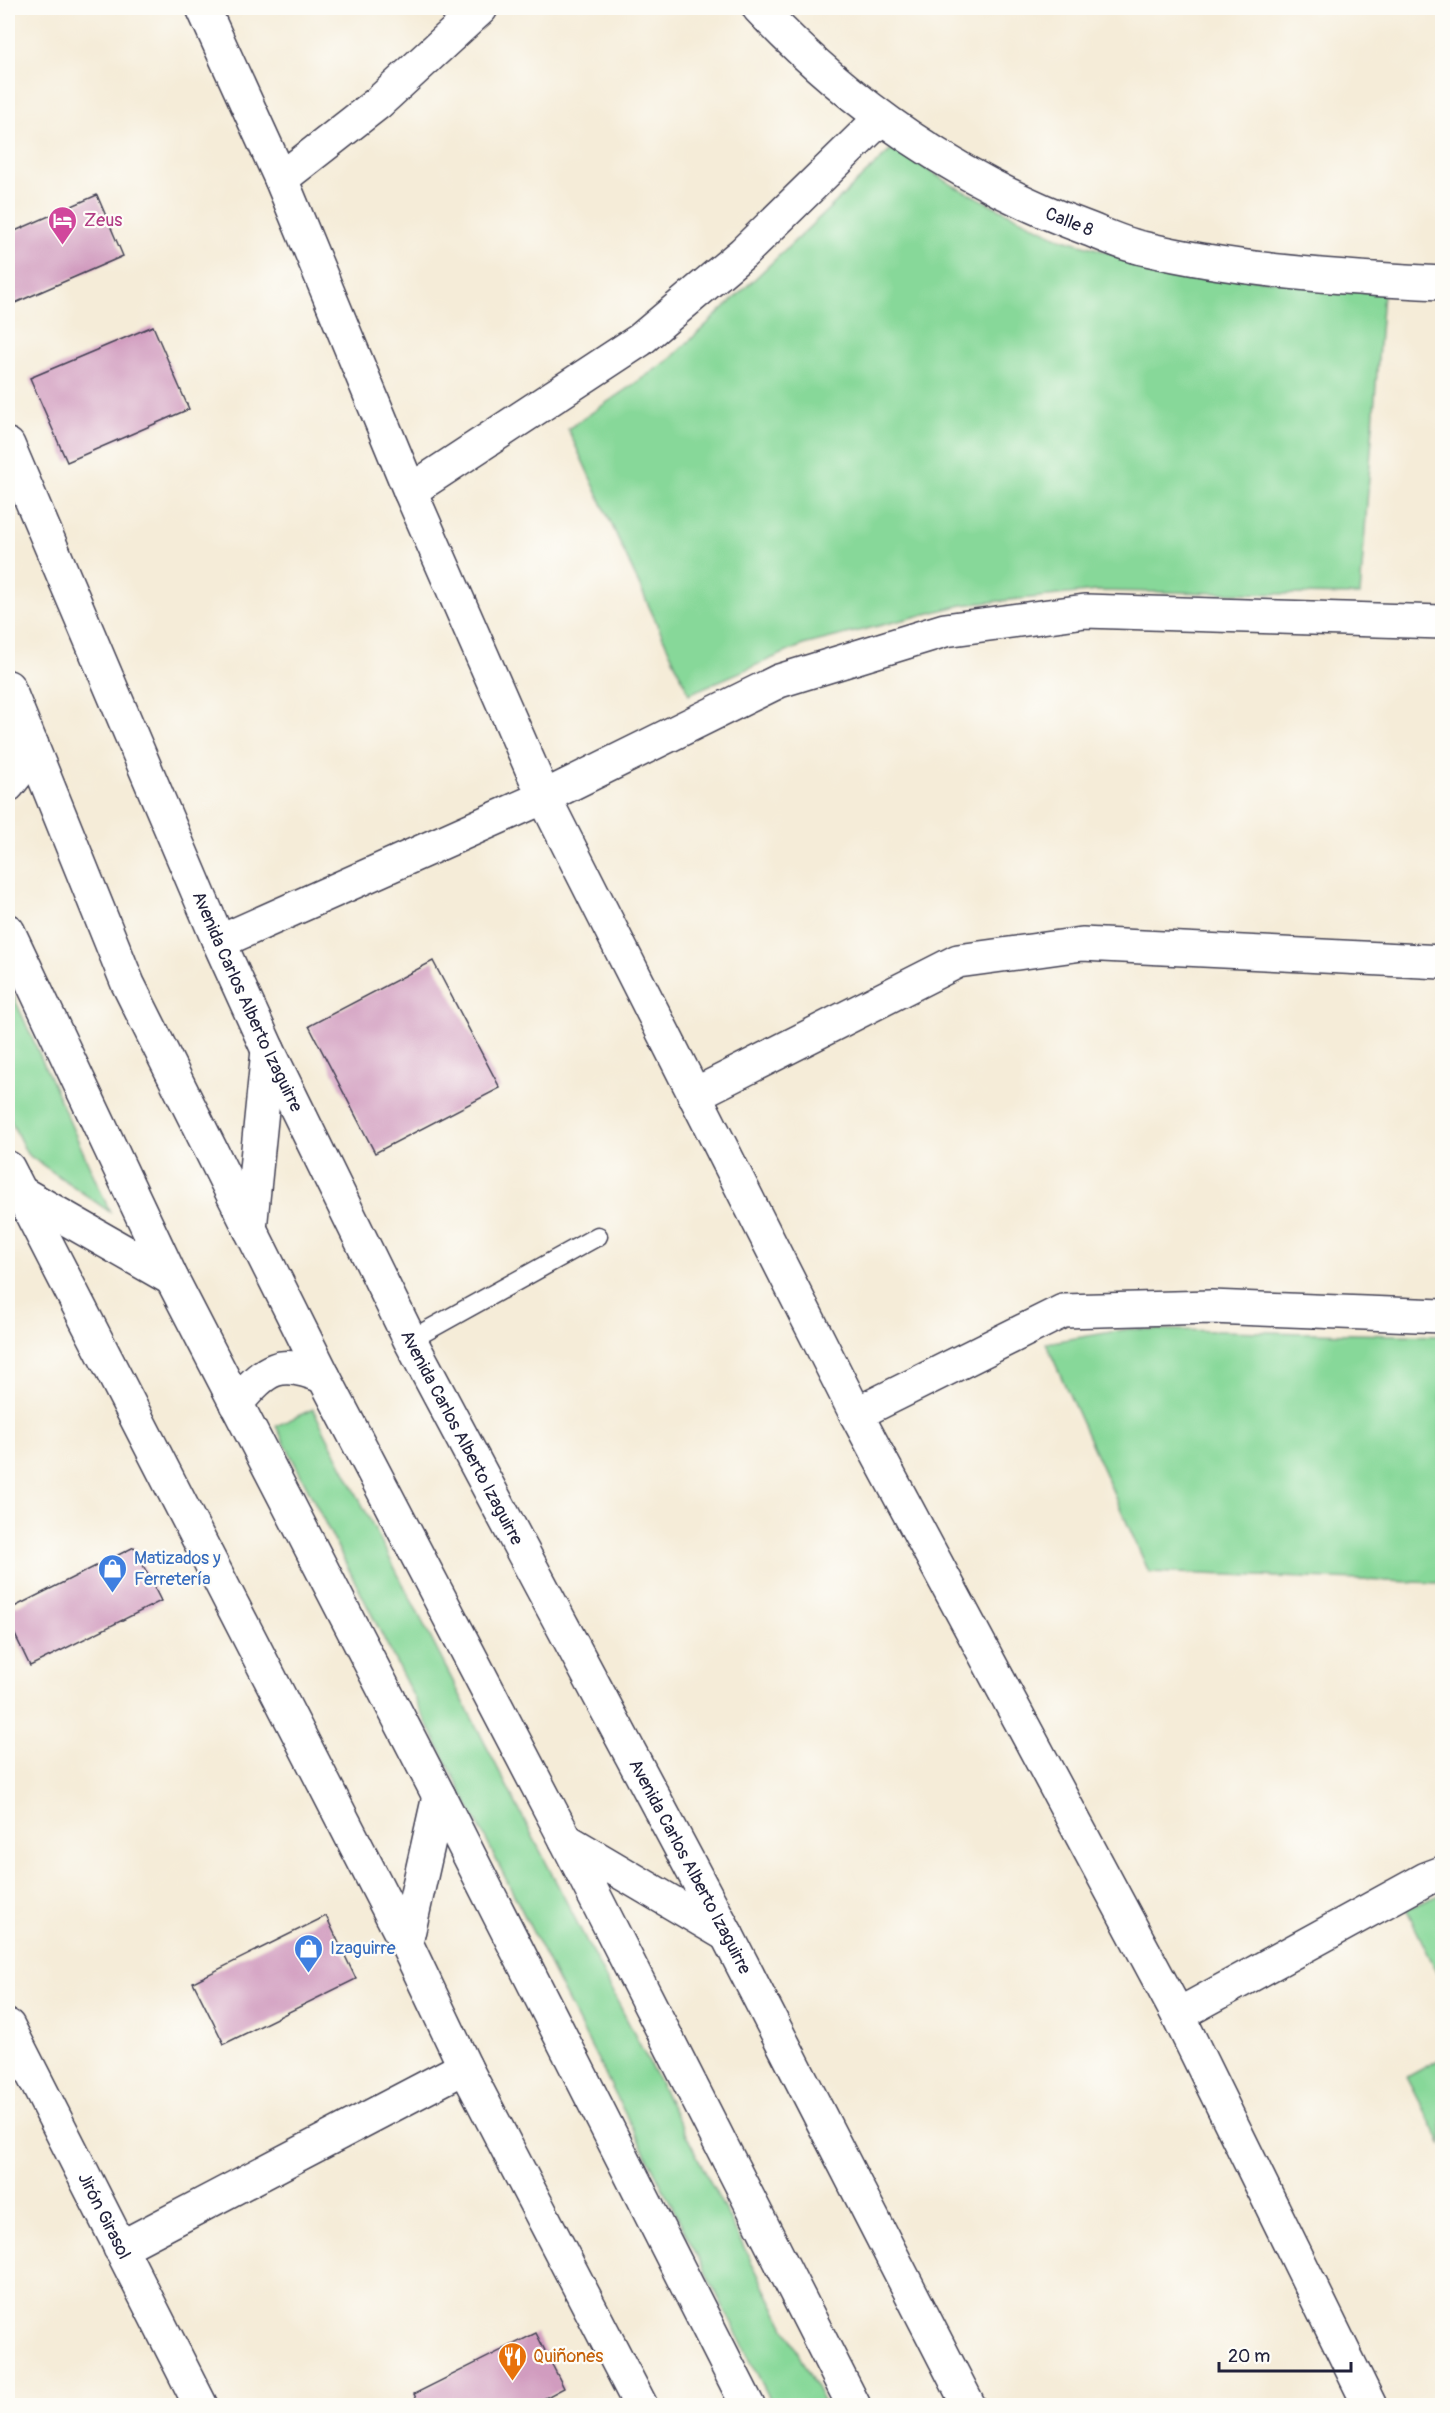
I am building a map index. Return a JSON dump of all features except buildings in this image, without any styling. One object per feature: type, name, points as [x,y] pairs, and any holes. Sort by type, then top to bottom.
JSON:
[{"type":"street","points":[[203,8],[281,179],[410,491],[544,797],[856,1414],[1178,2014],[1370,2406]]},
{"type":"street","points":[[281,179],[378,103],[481,8]]},
{"type":"street","name":"Calle 8","points":[[759,8],[780,30],[880,119],[953,167],[1044,213],[1139,248],[1219,263],[1360,279],[1443,283]]},
{"type":"street","points":[[410,491],[640,340],[743,253],[880,119]]},
{"type":"street","name":"Avenida Carlos Alberto Izaguirre","points":[[8,445],[219,942],[268,1050],[410,1340],[727,1935],[969,2406]]},
{"type":"street","points":[[219,942],[544,797],[778,681],[945,630],[1085,611],[1443,622]]},
{"type":"street","points":[[8,687],[128,984],[324,1377],[566,1840],[854,2406]]},
{"type":"street","points":[[8,785],[20,770],[32,745]]},
{"type":"street","points":[[8,931],[172,1279],[440,1796],[748,2406]]},
{"type":"street","points":[[694,1095],[958,962],[1082,944],[1443,962]]},
{"type":"street","points":[[250,1230],[268,1050]]},
{"type":"street","points":[[13,1179],[172,1279]]},
{"type":"street","points":[[13,1179],[406,1943],[465,2067],[641,2406]]},
{"type":"street","points":[[856,1414],[1063,1311],[1211,1307],[1443,1316]]},
{"type":"street","points":[[236,1404],[254,1382],[270,1371],[286,1366],[302,1368],[324,1377]]},
{"type":"street","points":[[406,1943],[440,1796]]},
{"type":"street","points":[[566,1840],[727,1935]]},
{"type":"street","points":[[1178,2014],[1426,1879],[1443,1873]]},
{"type":"street","name":"Jirón Girasol","points":[[8,2026],[201,2406]]},
{"type":"street","points":[[120,2248],[465,2067]]},
{"type":"lane","points":[[410,1340],[598,1236]]},
{"type":"green space","points":[[893,148],[954,186],[1057,237],[1165,269],[1383,293],[1360,595],[1096,591],[962,605],[803,645],[689,694],[568,429],[669,360]]},
{"type":"green space","points":[[8,984],[110,1212],[27,1154],[8,1115]]},
{"type":"green space","points":[[1129,1329],[1442,1336],[1439,1583],[1149,1572],[1046,1343]]},
{"type":"green space","points":[[313,1409],[825,2405],[773,2405],[276,1426]]},
{"type":"green space","points":[[1442,1894],[1442,1982],[1406,1909]]},
{"type":"green space","points":[[1442,2058],[1442,2145],[1407,2077]]},
{"type":"place","name":"Zeus","points":[[63,246]]},
{"type":"place","name":"Matizados y Ferretería","points":[[113,1594]]},
{"type":"place","name":"Izaguirre","points":[[309,1974]]},
{"type":"place","name":"Quiñones","points":[[512,2382]]}]
